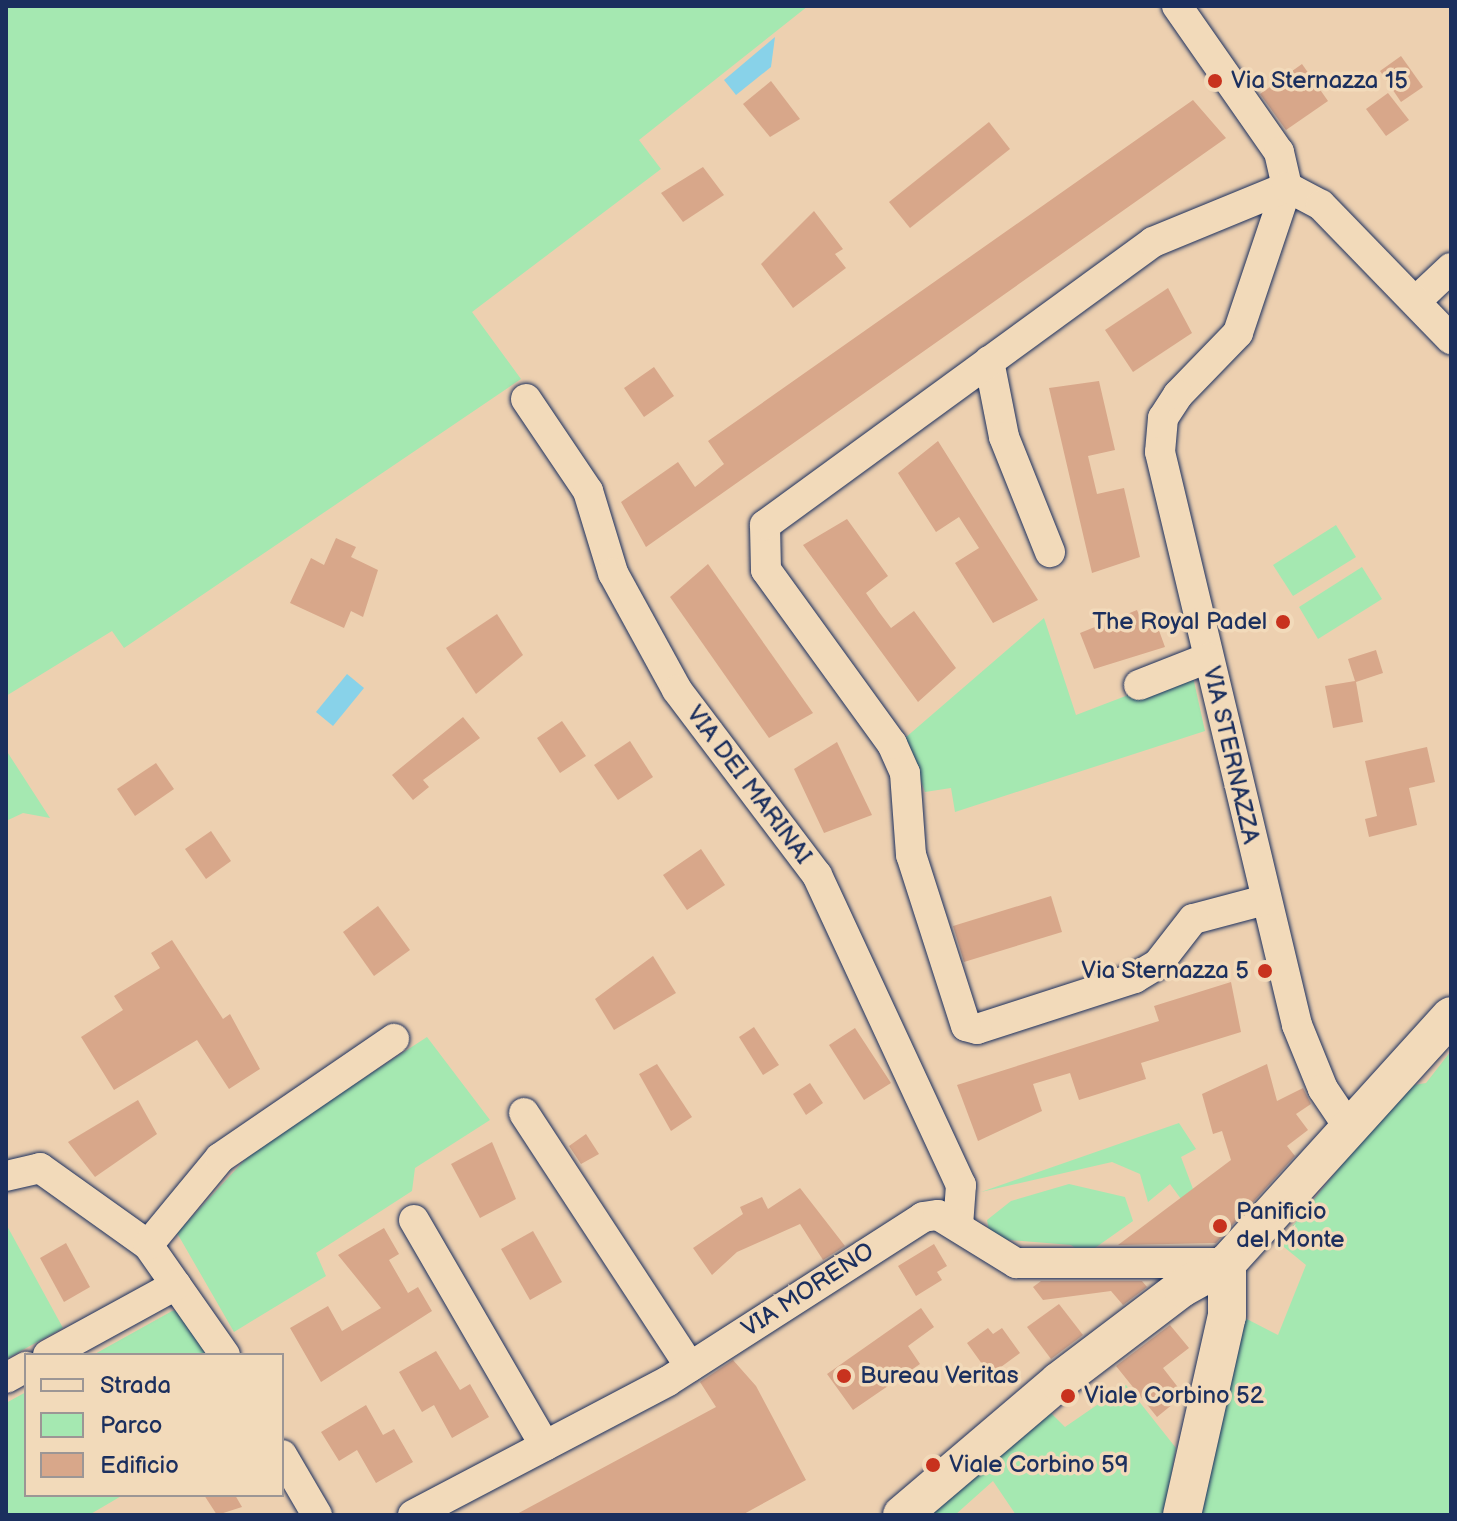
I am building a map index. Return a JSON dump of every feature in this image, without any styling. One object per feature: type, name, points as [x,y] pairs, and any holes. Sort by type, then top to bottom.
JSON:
[{"type":"main road","points":[[902,1515],[1175,1277],[1227,1263],[1451,1016]]},
{"type":"main road","points":[[1182,1515],[1227,1316],[1227,1263]]},
{"type":"street","points":[[1177,6],[1279,152],[1287,187],[1321,205],[1451,339]]},
{"type":"street","points":[[1265,900],[1193,919],[1158,964],[1135,978],[977,1029],[966,1026],[911,855],[905,773],[892,744],[766,570],[761,539],[773,515],[1153,242],[1287,187]]},
{"type":"street","name":"VIA STERNAZZA","points":[[1287,187],[1238,333],[1163,418],[1160,452],[1297,1025],[1323,1089],[1350,1129]]},
{"type":"street","points":[[1416,301],[1451,268]]},
{"type":"street","points":[[989,361],[1004,437],[1050,552]]},
{"type":"street","name":"VIA DEI MARINAI","points":[[526,399],[588,491],[613,573],[677,690],[817,875],[961,1185],[958,1226]]},
{"type":"street","points":[[1139,685],[1208,658]]},
{"type":"street","points":[[148,1245],[220,1158],[394,1039]]},
{"type":"street","points":[[524,1113],[690,1367]]},
{"type":"street","points":[[6,1176],[40,1168],[148,1245],[224,1353]]},
{"type":"street","name":"VIA MORENO","points":[[413,1515],[690,1367],[923,1217],[958,1226],[1016,1263],[1175,1277]]},
{"type":"street","points":[[414,1220],[545,1446]]},
{"type":"street","points":[[52,1353],[176,1285]]},
{"type":"street","points":[[6,1378],[24,1368]]},
{"type":"street","points":[[284,1460],[307,1512]]},
{"type":"green space","points":[[6,6],[808,6],[639,140],[661,169],[472,312],[521,379],[124,648],[112,631],[6,696]]},
{"type":"green space","points":[[1336,525],[1356,557],[1293,596],[1273,565]]},
{"type":"green space","points":[[1362,567],[1382,599],[1318,639],[1299,607]]},
{"type":"green space","points":[[1044,618],[1076,715],[1178,676],[1193,677],[1205,731],[955,812],[951,788],[925,792],[905,738]]},
{"type":"green space","points":[[6,750],[50,818],[23,813],[6,821]]},
{"type":"green space","points":[[427,1037],[490,1120],[415,1168],[412,1191],[316,1253],[326,1276],[234,1332],[177,1233],[255,1149]]},
{"type":"green space","points":[[1451,1051],[1451,1515],[1191,1515],[1241,1316],[1278,1335],[1306,1265],[1279,1243],[1387,1108],[1408,1086],[1426,1083]]},
{"type":"green space","points":[[1179,1123],[1196,1149],[1181,1157],[1193,1189],[1181,1199],[1170,1184],[1148,1202],[1140,1174],[1112,1162],[981,1192]]},
{"type":"green space","points":[[1069,1184],[1125,1197],[1133,1221],[1085,1255],[1071,1245],[997,1239],[989,1230],[987,1220],[1011,1201]]},
{"type":"green space","points":[[6,1224],[63,1328],[6,1359]]},
{"type":"green space","points":[[181,1310],[205,1353],[97,1353],[172,1311]]},
{"type":"green space","points":[[1126,1385],[1176,1448],[1164,1515],[1016,1515],[993,1481],[955,1515],[931,1515],[1051,1413],[1065,1427]]},
{"type":"green space","points":[[24,1393],[24,1497],[120,1497],[89,1515],[6,1515],[6,1403]]},
{"type":"water","points":[[775,37],[771,67],[736,95],[724,80]]},
{"type":"water","points":[[347,674],[364,688],[333,726],[316,712]]},
{"type":"building","points":[[1401,56],[1423,87],[1401,102],[1380,71]]},
{"type":"building","points":[[1302,64],[1328,101],[1286,130],[1260,94]]},
{"type":"building","points":[[771,81],[800,119],[770,137],[743,104]]},
{"type":"building","points":[[1388,93],[1409,120],[1386,136],[1366,109]]},
{"type":"building","points":[[1193,100],[1226,138],[646,547],[621,502],[678,462],[695,487],[724,464],[708,441]]},
{"type":"building","points":[[989,122],[1010,149],[910,228],[889,202]]},
{"type":"building","points":[[703,167],[724,195],[683,222],[661,193]]},
{"type":"building","points":[[814,211],[843,249],[835,254],[846,268],[793,308],[761,264]]},
{"type":"building","points":[[1168,288],[1192,333],[1133,372],[1105,330]]},
{"type":"building","points":[[654,367],[674,396],[644,417],[624,388]]},
{"type":"building","points":[[1099,381],[1115,450],[1088,456],[1097,494],[1124,488],[1140,557],[1092,573],[1049,388]]},
{"type":"building","points":[[938,441],[1038,600],[993,623],[955,563],[979,548],[959,517],[936,532],[898,473]]},
{"type":"building","points":[[847,519],[888,576],[866,593],[879,612],[891,628],[914,611],[956,668],[918,702],[803,545]]},
{"type":"building","points":[[336,538],[356,547],[351,557],[378,570],[363,617],[351,611],[344,628],[290,603],[311,558],[324,565]]},
{"type":"building","points":[[708,564],[813,713],[769,738],[670,597]]},
{"type":"building","points":[[1137,610],[1145,630],[1157,625],[1165,647],[1094,669],[1080,633]]},
{"type":"building","points":[[497,614],[523,655],[476,694],[446,648]]},
{"type":"building","points":[[1376,650],[1383,673],[1356,682],[1363,722],[1333,728],[1325,686],[1355,681],[1348,659]]},
{"type":"building","points":[[463,717],[480,738],[423,780],[429,787],[413,800],[392,775]]},
{"type":"building","points":[[562,721],[586,756],[560,773],[537,738]]},
{"type":"building","points":[[630,741],[653,777],[618,800],[594,765]]},
{"type":"building","points":[[837,742],[872,815],[824,833],[794,769]]},
{"type":"building","points":[[1427,747],[1435,782],[1409,788],[1417,825],[1369,837],[1365,819],[1377,816],[1365,761]]},
{"type":"building","points":[[156,763],[174,789],[135,816],[117,789]]},
{"type":"building","points":[[211,831],[231,861],[206,879],[185,849]]},
{"type":"building","points":[[701,849],[725,885],[687,910],[663,875]]},
{"type":"building","points":[[1051,896],[1062,932],[964,962],[953,926]]},
{"type":"building","points":[[378,906],[410,950],[374,976],[343,932]]},
{"type":"building","points":[[172,940],[223,1019],[230,1014],[260,1069],[229,1089],[197,1040],[114,1090],[81,1037],[123,1010],[114,996],[160,968],[151,953]]},
{"type":"building","points":[[653,956],[676,993],[614,1030],[595,999]]},
{"type":"building","points":[[1231,982],[1241,1032],[1141,1063],[1146,1079],[1079,1100],[1070,1073],[1033,1084],[1042,1111],[978,1141],[957,1085],[1159,1021],[1154,1006]]},
{"type":"building","points":[[754,1027],[779,1065],[763,1075],[739,1037]]},
{"type":"building","points":[[855,1028],[891,1083],[864,1100],[829,1045]]},
{"type":"building","points":[[657,1064],[692,1117],[671,1131],[639,1074]]},
{"type":"building","points":[[1267,1064],[1277,1101],[1303,1088],[1311,1104],[1296,1114],[1308,1130],[1287,1146],[1295,1156],[1216,1243],[1118,1245],[1231,1160],[1222,1131],[1213,1134],[1202,1094]]},
{"type":"building","points":[[810,1083],[823,1103],[806,1115],[793,1094]]},
{"type":"building","points":[[138,1100],[157,1134],[95,1177],[68,1142]]},
{"type":"building","points":[[586,1134],[599,1154],[581,1164],[569,1146]]},
{"type":"building","points":[[492,1142],[516,1199],[480,1218],[451,1164]]},
{"type":"building","points":[[800,1188],[845,1246],[823,1260],[800,1224],[737,1252],[712,1275],[693,1248],[743,1214],[740,1207],[762,1197],[768,1209]]},
{"type":"building","points":[[384,1228],[399,1254],[389,1260],[408,1293],[418,1287],[432,1311],[321,1382],[290,1328],[328,1306],[342,1331],[381,1308],[338,1255]]},
{"type":"building","points":[[533,1231],[562,1282],[530,1300],[501,1249]]},
{"type":"building","points":[[66,1243],[90,1287],[64,1302],[40,1258]]},
{"type":"building","points":[[934,1244],[947,1266],[937,1272],[942,1280],[916,1296],[898,1266]]},
{"type":"building","points":[[1041,1281],[1142,1281],[1147,1287],[1123,1305],[1111,1291],[1043,1300],[1033,1287]]},
{"type":"building","points":[[1059,1304],[1083,1335],[1051,1359],[1027,1327]]},
{"type":"building","points":[[921,1308],[934,1327],[908,1346],[920,1364],[853,1410],[827,1374]]},
{"type":"building","points":[[1170,1325],[1189,1348],[1163,1368],[1184,1395],[1157,1417],[1116,1366]]},
{"type":"building","points":[[988,1328],[993,1334],[1002,1328],[1020,1353],[990,1375],[967,1343]]},
{"type":"building","points":[[436,1351],[460,1390],[470,1384],[489,1417],[452,1438],[434,1405],[422,1412],[399,1372]]},
{"type":"building","points":[[733,1360],[756,1386],[806,1480],[742,1515],[515,1515],[716,1407],[700,1382]]},
{"type":"building","points":[[366,1405],[383,1435],[394,1429],[413,1462],[376,1483],[357,1450],[339,1461],[321,1432]]},
{"type":"building","points":[[205,1497],[236,1497],[242,1507],[217,1515]]},
{"type":"place","name":"Via Sternazza 15","points":[[1215,81]]},
{"type":"place","name":"The Royal Padel","points":[[1283,622]]},
{"type":"place","name":"Via Sternazza 5","points":[[1265,971]]},
{"type":"place","name":"Panificio del Monte","points":[[1220,1226]]},
{"type":"place","name":"Bureau Veritas","points":[[844,1376]]},
{"type":"place","name":"Viale Corbino 52","points":[[1068,1396]]},
{"type":"place","name":"Viale Corbino 59","points":[[933,1465]]}]
